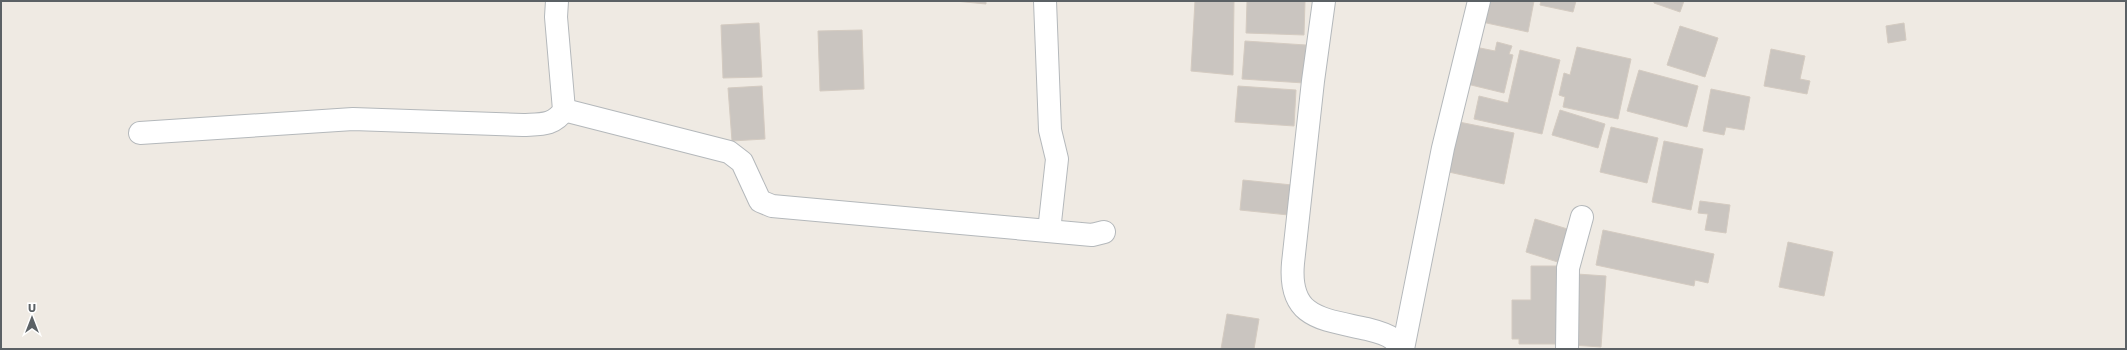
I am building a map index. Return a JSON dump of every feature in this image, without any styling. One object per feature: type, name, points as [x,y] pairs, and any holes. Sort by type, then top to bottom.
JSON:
[{"type":"street","points":[[140,133],[354,119],[536,124],[551,123],[559,118],[564,110],[556,17],[557,1]]},
{"type":"street","points":[[1045,1],[1050,130],[1057,159],[1049,231]]},
{"type":"street","points":[[1324,1],[1313,81],[1291,280],[1294,295],[1303,308],[1320,318],[1374,331],[1392,338],[1401,349]]},
{"type":"street","points":[[1401,349],[1443,148],[1479,1]]},
{"type":"street","points":[[564,110],[729,152],[742,162],[760,201],[772,206],[1092,235],[1104,232]]},
{"type":"street","points":[[1567,349],[1568,268],[1582,218]]},
{"type":"building","points":[[955,1],[986,1],[986,4]]},
{"type":"building","points":[[1195,1],[1234,1],[1233,75],[1191,71]]},
{"type":"building","points":[[1247,1],[1305,1],[1304,35],[1246,33]]},
{"type":"building","points":[[1487,1],[1534,1],[1528,32],[1482,22]]},
{"type":"building","points":[[1541,1],[1576,1],[1573,12],[1540,5]]},
{"type":"building","points":[[1654,1],[1684,1],[1680,12],[1654,3]]},
{"type":"building","points":[[759,23],[762,77],[723,78],[721,25]]},
{"type":"building","points":[[1904,23],[1906,40],[1888,43],[1886,26]]},
{"type":"building","points":[[1680,26],[1718,38],[1705,77],[1667,65]]},
{"type":"building","points":[[862,30],[864,89],[820,91],[818,31]]},
{"type":"building","points":[[1245,41],[1306,45],[1304,83],[1242,79]]},
{"type":"building","points":[[1497,42],[1512,46],[1509,54],[1513,55],[1504,93],[1467,84],[1475,47],[1495,51]]},
{"type":"building","points":[[1577,47],[1631,59],[1618,119],[1563,107],[1565,97],[1559,95],[1564,73],[1570,75]]},
{"type":"building","points":[[1771,49],[1805,56],[1800,79],[1810,81],[1807,94],[1764,86]]},
{"type":"building","points":[[1520,50],[1560,60],[1542,134],[1474,119],[1479,96],[1508,103]]},
{"type":"building","points":[[1639,70],[1698,86],[1687,127],[1627,111]]},
{"type":"building","points":[[762,86],[765,139],[732,141],[728,88]]},
{"type":"building","points":[[1238,86],[1296,90],[1294,126],[1235,122]]},
{"type":"building","points":[[1711,89],[1750,97],[1744,130],[1726,127],[1724,135],[1703,131]]},
{"type":"building","points":[[1560,110],[1605,124],[1598,148],[1552,135]]},
{"type":"building","points":[[1454,121],[1514,133],[1504,184],[1444,171]]},
{"type":"building","points":[[1611,127],[1658,138],[1647,183],[1600,172]]},
{"type":"building","points":[[1664,141],[1703,149],[1691,210],[1652,202]]},
{"type":"building","points":[[1243,180],[1302,186],[1298,216],[1240,210]]},
{"type":"building","points":[[1700,201],[1730,205],[1726,233],[1705,230],[1708,214],[1698,213]]},
{"type":"building","points":[[1535,219],[1574,231],[1564,264],[1526,252]]},
{"type":"building","points":[[1603,230],[1714,254],[1708,283],[1695,280],[1694,286],[1596,265]]},
{"type":"building","points":[[1788,242],[1833,252],[1824,296],[1779,287]]},
{"type":"building","points":[[1531,266],[1562,266],[1562,344],[1519,344],[1519,339],[1512,339],[1512,300],[1531,300]]},
{"type":"building","points":[[1577,274],[1606,276],[1601,347],[1572,345]]},
{"type":"building","points":[[1227,314],[1259,319],[1254,349],[1221,349]]}]
